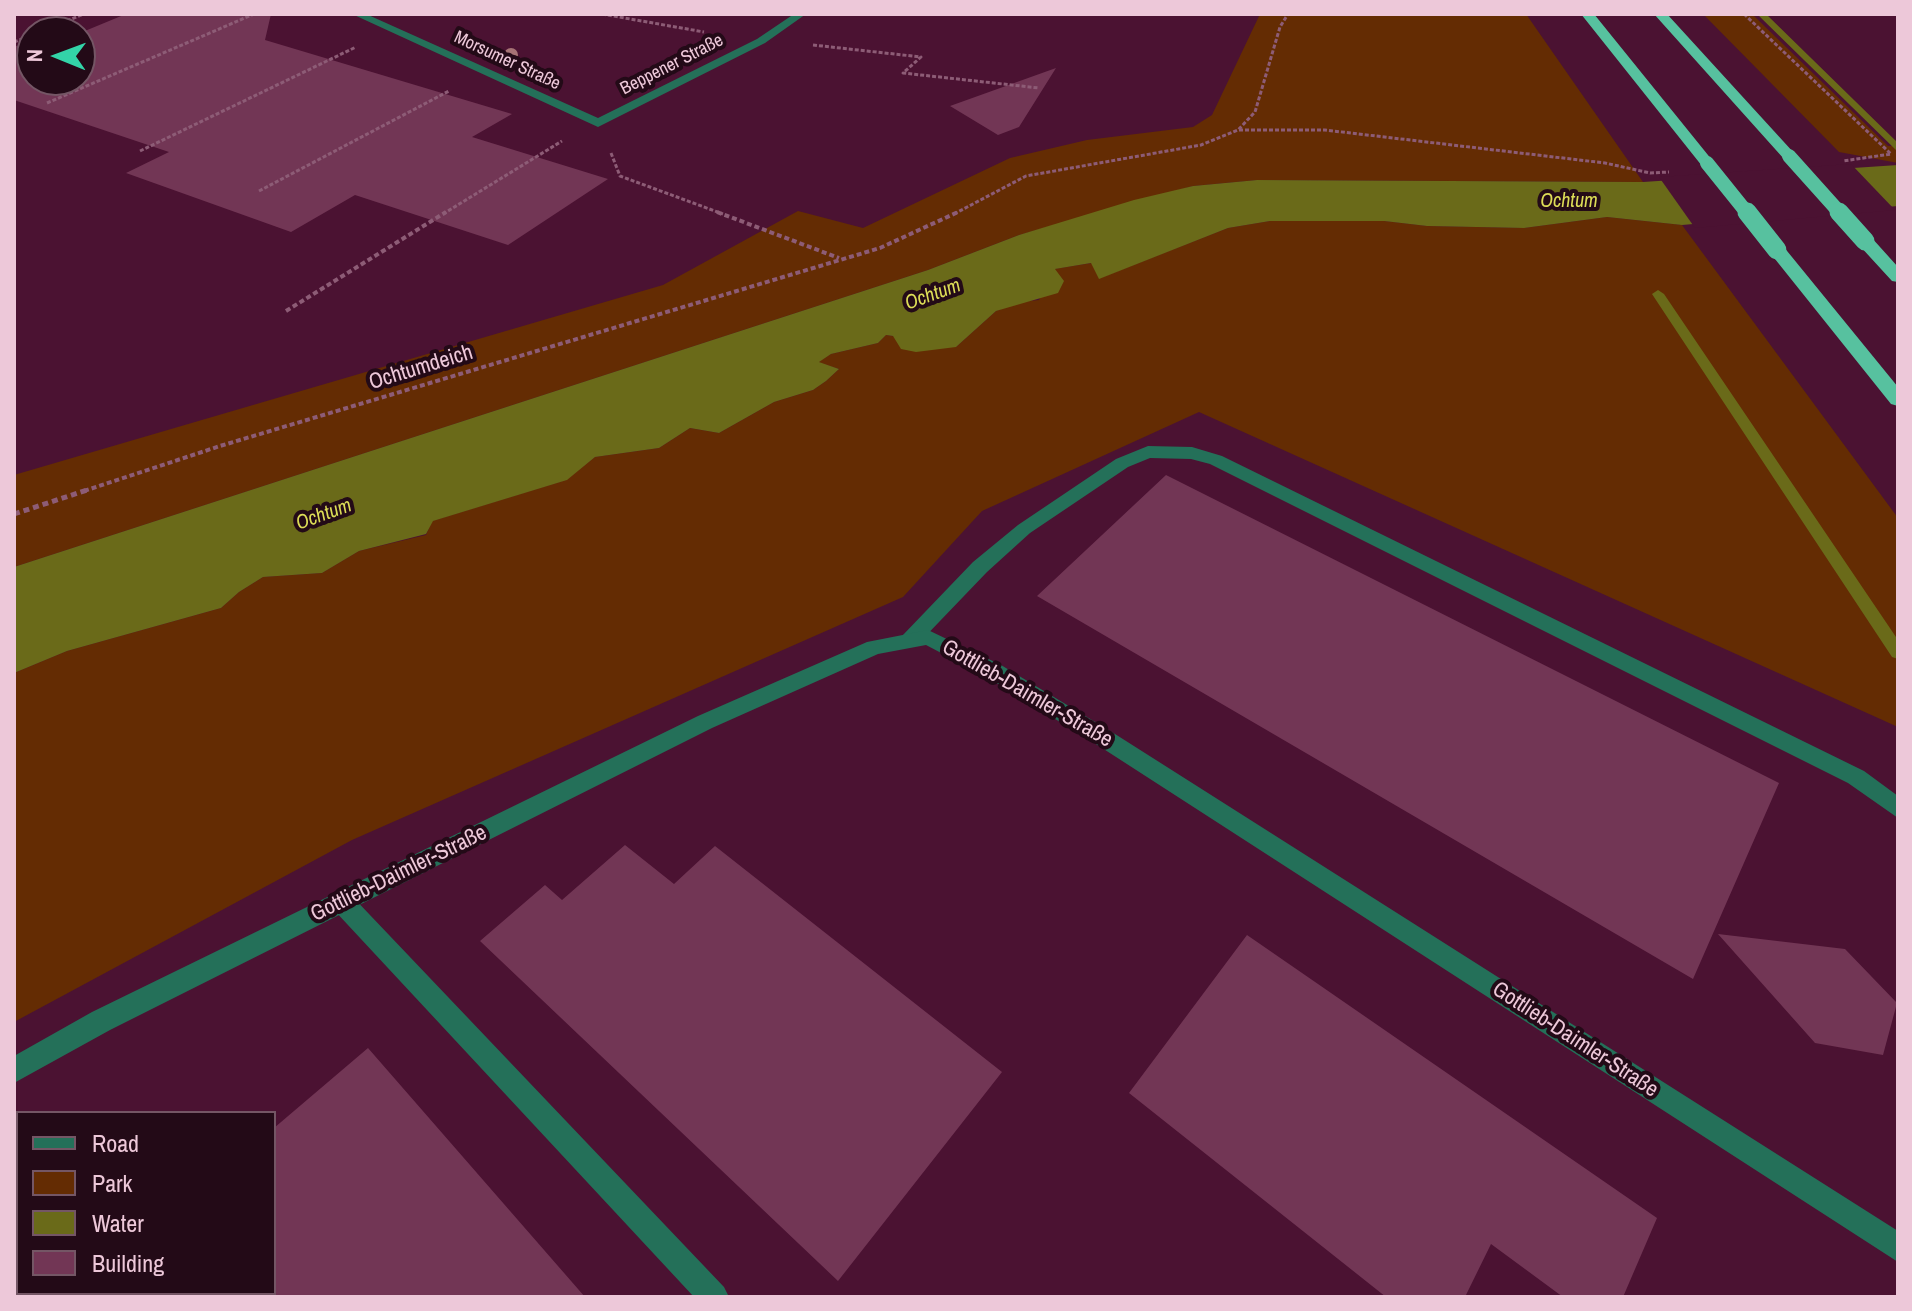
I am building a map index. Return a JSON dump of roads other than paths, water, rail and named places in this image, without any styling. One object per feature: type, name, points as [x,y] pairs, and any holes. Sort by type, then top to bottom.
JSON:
[{"type":"highway","points":[[1587,14],[1898,400]]},
{"type":"highway","points":[[1660,14],[1898,277]]},
{"type":"street","name":"Morsumer Straße","points":[[357,14],[376,16],[394,29],[598,123]]},
{"type":"street","name":"Beppener Straße","points":[[598,123],[761,41],[801,14]]},
{"type":"street","points":[[909,641],[980,567],[1024,529],[1122,463],[1148,452],[1192,453],[1216,460],[1856,777],[1898,809]]},
{"type":"street","name":"Gottlieb-Daimler-Straße","points":[[14,1070],[101,1021],[705,722],[874,647],[928,637],[994,671],[1107,740],[1898,1248]]},
{"type":"street","points":[[342,902],[714,1297]]},
{"type":"water","name":"Ochtum","points":[[1898,165],[1898,206],[1682,225],[1607,217],[1524,228],[1427,226],[1384,221],[1270,221],[1228,228],[1099,279],[1091,263],[1055,269],[1064,281],[1058,293],[996,311],[956,347],[916,352],[901,349],[893,336],[886,335],[878,343],[831,354],[819,362],[839,369],[826,381],[813,390],[774,402],[719,433],[690,428],[659,448],[595,457],[567,480],[433,521],[426,534],[359,551],[322,573],[263,577],[221,608],[67,651],[14,673],[14,567],[928,270],[1019,235],[1134,200],[1193,186],[1257,180],[1643,182]]},
{"type":"waterway","points":[[1761,14],[1898,149]]},
{"type":"waterway","points":[[1658,294],[1898,653]]}]
